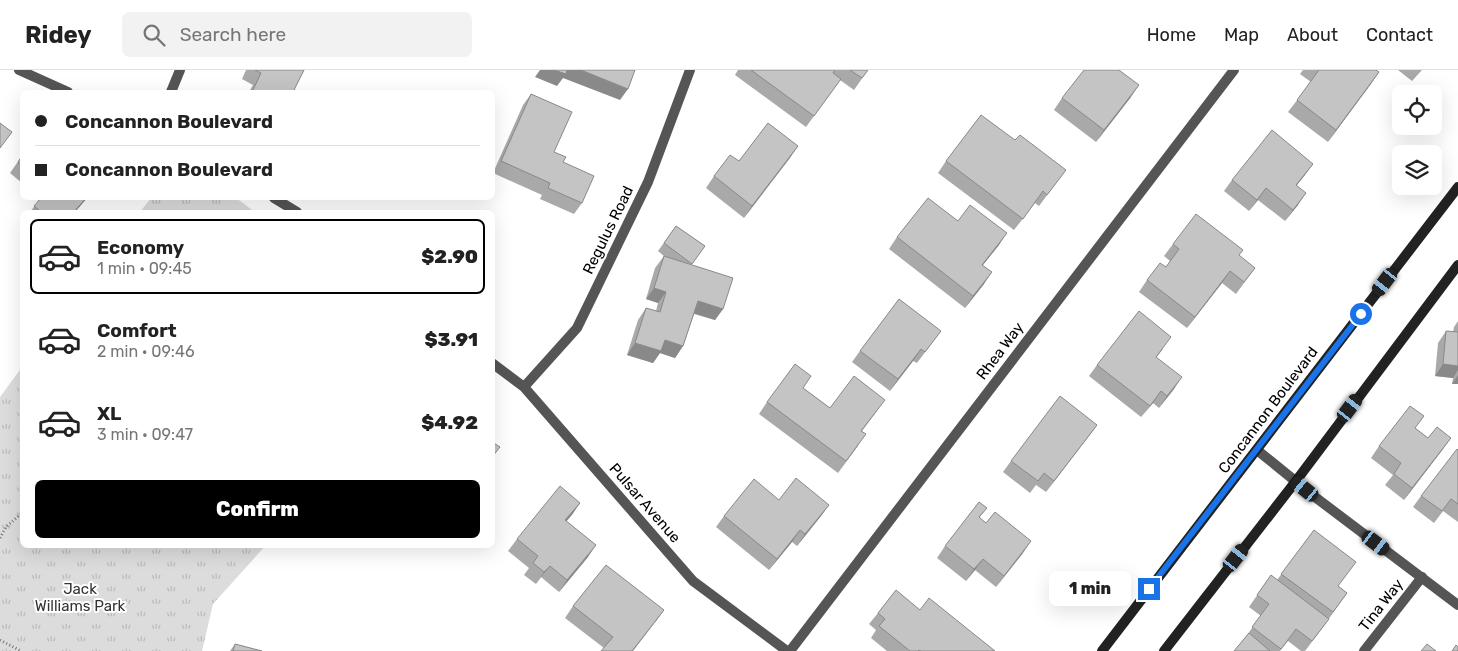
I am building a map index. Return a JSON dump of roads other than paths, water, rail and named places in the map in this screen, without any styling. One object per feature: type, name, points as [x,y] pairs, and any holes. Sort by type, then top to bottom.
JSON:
[{"type":"main road","name":"Concannon Boulevard","points":[[1102,651],[1458,187]]},
{"type":"main road","points":[[1164,651],[1296,481],[1458,265]]},
{"type":"street","points":[[19,70],[64,90]]},
{"type":"street","points":[[172,90],[180,70]]},
{"type":"street","name":"Regulus Road","points":[[524,387],[577,328],[648,182],[690,70]]},
{"type":"street","name":"Rhea Way","points":[[788,651],[1234,70]]},
{"type":"street","points":[[277,200],[293,210]]},
{"type":"street","name":"Pulsar Avenue","points":[[495,364],[524,387],[693,581],[788,651]]},
{"type":"street","points":[[1257,450],[1458,605]]},
{"type":"street","name":"Tina Way","points":[[1364,651],[1422,577]]},
{"type":"park label","name":"Jack Williams Park","points":[[80,598]]}]
